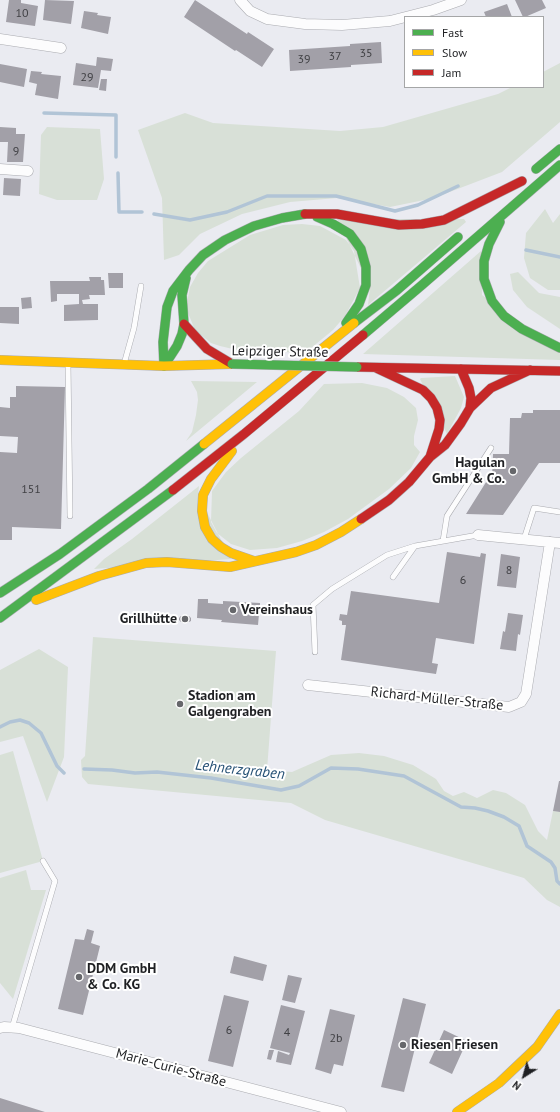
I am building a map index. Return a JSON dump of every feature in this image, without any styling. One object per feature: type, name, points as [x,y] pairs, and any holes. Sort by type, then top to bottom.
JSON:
[{"type":"main road","points":[[498,202],[560,149]]},
{"type":"main road","points":[[0,618],[158,502],[244,434],[416,290],[560,165]]},
{"type":"main road","points":[[164,366],[163,342],[167,307],[173,291],[203,255],[225,240],[254,226],[282,218],[308,213],[337,214],[399,225],[422,224],[444,220],[522,181]]},
{"type":"main road","points":[[308,213],[333,224],[350,234],[361,249],[366,267],[366,285],[359,304],[336,337]]},
{"type":"main road","points":[[505,213],[489,244],[484,261],[484,279],[492,301],[504,316],[522,329],[560,348]]},
{"type":"main road","points":[[0,593],[60,554],[148,489],[336,337],[396,291],[462,234]]},
{"type":"main road","points":[[164,366],[177,346],[182,334],[184,324],[182,295],[189,270]]},
{"type":"main road","points":[[184,324],[207,349],[232,364]]},
{"type":"main road","name":"Leipziger Straße","points":[[0,360],[164,366],[232,364],[358,368],[560,371]]},
{"type":"main road","points":[[11,610],[99,576],[146,563],[167,562],[230,567],[296,552],[316,545],[341,532],[366,516],[409,482],[423,466],[430,456],[439,429],[440,420],[437,408],[431,398],[422,390],[376,368]]},
{"type":"main road","points":[[461,369],[469,388],[471,398],[470,408]]},
{"type":"main road","points":[[430,456],[445,445],[470,408],[491,388],[530,370]]},
{"type":"main road","points":[[244,434],[207,487],[203,495],[202,511],[205,527],[212,539],[231,553],[254,561]]},
{"type":"main road","points":[[457,1112],[500,1083],[537,1047],[559,1019]]},
{"type":"street","points":[[240,0],[250,12],[267,19],[305,24],[342,25],[390,21],[404,17]]},
{"type":"street","points":[[410,16],[433,10],[444,3],[461,0]]},
{"type":"street","points":[[0,39],[61,48]]},
{"type":"street","points":[[0,169],[28,171]]},
{"type":"street","name":"Richard-Müller-Straße","points":[[308,685],[510,707],[521,702],[526,694],[555,543],[478,534]]},
{"type":"street","name":"Marie-Curie-Straße","points":[[0,1028],[19,1028],[341,1112]]},
{"type":"lane","points":[[124,365],[134,328],[140,286]]},
{"type":"lane","points":[[68,363],[70,516]]},
{"type":"lane","points":[[442,541],[447,516],[491,448]]},
{"type":"lane","points":[[524,540],[534,508],[560,512]]},
{"type":"lane","points":[[315,652],[313,605],[332,589],[388,555],[415,546],[478,534]]},
{"type":"lane","points":[[393,577],[415,546]]},
{"type":"lane","points":[[12,1028],[55,881],[43,861]]},
{"type":"shaded area","points":[[560,63],[560,122],[502,172],[434,198],[390,207],[337,198],[290,202],[242,214],[200,234],[179,255],[164,260],[162,198],[138,130],[185,113],[213,123],[340,131],[383,127],[498,94],[510,88],[544,88],[544,71]]},
{"type":"shaded area","points":[[47,127],[100,129],[104,179],[97,200],[57,200],[39,194],[41,135]]},
{"type":"shaded area","points":[[545,209],[553,223],[560,214],[560,290],[548,290],[530,278],[524,258],[526,233]]},
{"type":"shaded area","points":[[337,219],[464,219],[466,222],[368,305],[370,287]]},
{"type":"shaded area","points":[[302,224],[320,226],[346,240],[354,251],[360,288],[345,316],[333,330],[305,353],[237,350],[211,343],[195,330],[186,308],[190,287],[198,273],[208,261],[250,235],[283,225]]},
{"type":"shaded area","points":[[481,251],[482,295],[560,352],[560,360],[363,354]]},
{"type":"shaded area","points":[[518,272],[539,293],[560,297],[560,329],[527,307],[513,290],[510,274]]},
{"type":"shaded area","points":[[455,376],[464,397],[461,408],[447,434],[420,379]]},
{"type":"shaded area","points":[[191,381],[257,382],[186,441],[192,432],[198,400],[197,392]]},
{"type":"shaded area","points":[[362,383],[387,388],[404,397],[416,408],[418,420],[414,436],[414,445],[420,452],[411,468],[389,489],[348,519],[324,532],[302,541],[277,548],[250,550],[231,544],[217,533],[211,522],[212,491],[226,472],[299,411],[324,384]]},
{"type":"shaded area","points":[[199,486],[198,495],[231,559],[94,569],[104,559],[132,539]]},
{"type":"shaded area","points":[[93,637],[276,651],[267,770],[292,772],[331,755],[359,753],[384,756],[413,765],[436,779],[444,791],[453,796],[464,792],[477,798],[493,790],[506,793],[525,805],[538,831],[547,840],[553,811],[560,812],[560,907],[547,900],[524,878],[325,820],[291,803],[88,784],[82,777],[81,760],[85,756]]},
{"type":"shaded area","points":[[39,649],[68,667],[64,757],[47,802],[23,736],[0,742],[0,670]]},
{"type":"shaded area","points":[[13,751],[43,861],[0,873],[0,755]]},
{"type":"shaded area","points":[[26,870],[31,890],[46,890],[13,999],[0,983],[0,878]]},
{"type":"building","points":[[9,0],[21,0],[21,3],[38,6],[35,26],[6,22]]},
{"type":"building","points":[[45,0],[74,1],[71,24],[43,20]]},
{"type":"building","points":[[195,0],[247,34],[248,32],[274,49],[262,67],[184,17]]},
{"type":"building","points":[[515,0],[542,0],[546,8],[527,16],[523,16]]},
{"type":"building","points":[[507,4],[512,16],[486,16],[484,12]]},
{"type":"building","points":[[84,11],[111,17],[108,34],[81,28]]},
{"type":"building","points":[[381,42],[382,63],[351,65],[351,67],[290,71],[289,50],[350,46],[350,44]]},
{"type":"building","points":[[97,57],[113,59],[111,71],[101,70],[98,88],[73,85],[76,63],[96,66]]},
{"type":"building","points":[[0,64],[27,69],[24,87],[0,82]]},
{"type":"building","points":[[31,71],[42,72],[41,74],[61,76],[58,99],[35,95],[37,84],[29,82]]},
{"type":"building","points":[[101,79],[107,79],[106,91],[99,90]]},
{"type":"building","points":[[0,127],[16,128],[16,134],[25,134],[23,162],[7,162],[8,142],[0,142]]},
{"type":"building","points":[[4,178],[21,179],[20,196],[3,195]]},
{"type":"building","points":[[108,273],[123,273],[123,288],[109,288]]},
{"type":"building","points":[[89,277],[101,277],[101,280],[104,280],[105,295],[89,295],[90,299],[82,300],[83,304],[98,304],[98,320],[64,321],[64,305],[79,304],[79,294],[57,294],[57,301],[51,302],[50,281],[90,281]]},
{"type":"building","points":[[31,297],[32,308],[22,309],[21,298]]},
{"type":"building","points":[[0,307],[19,307],[19,324],[0,323]]},
{"type":"building","points":[[16,386],[65,387],[61,529],[12,527],[12,540],[0,540],[0,452],[17,453],[18,437],[0,436],[0,407],[10,408],[10,397],[16,397]]},
{"type":"building","name":"Hagulan GmbH & Co.","points":[[533,410],[560,410],[560,463],[539,463],[503,515],[466,514],[488,479],[492,479],[493,454],[509,454],[510,418],[521,418],[522,413],[533,413]]},
{"type":"building","points":[[447,552],[480,557],[481,553],[486,554],[474,644],[436,638],[432,663],[438,664],[436,674],[341,660],[346,625],[342,625],[342,621],[339,620],[340,614],[347,615],[351,591],[439,603]]},
{"type":"building","points":[[501,554],[520,557],[516,588],[497,586]]},
{"type":"building","name":"Vereinshaus","points":[[198,599],[208,599],[208,603],[223,604],[223,601],[260,603],[260,606],[269,607],[269,605],[276,606],[278,608],[278,616],[259,614],[258,625],[221,622],[222,620],[197,618]]},
{"type":"building","points":[[508,613],[523,615],[520,635],[518,634],[516,651],[500,649]]},
{"type":"building","name":"Grillhütte","points":[[181,616],[189,616],[191,621],[181,622],[179,618]]},
{"type":"building","points":[[560,781],[560,812],[553,811]]},
{"type":"building","name":"DDM GmbH & Co. KG","points":[[87,929],[94,931],[91,943],[100,946],[83,1015],[58,1009],[75,939],[84,940]]},
{"type":"building","points":[[234,956],[267,965],[263,981],[230,973]]},
{"type":"building","points":[[288,975],[302,978],[295,1003],[282,1000]]},
{"type":"building","points":[[224,995],[249,1001],[233,1067],[208,1061]]},
{"type":"building","name":"Riesen Friesen","points":[[403,998],[426,1004],[404,1092],[381,1087]]},
{"type":"building","points":[[281,1005],[305,1011],[291,1065],[276,1062],[278,1051],[289,1055],[290,1053],[270,1048]]},
{"type":"building","points":[[330,1009],[355,1015],[343,1066],[334,1064],[331,1074],[315,1069]]},
{"type":"building","points":[[444,1030],[467,1041],[452,1074],[429,1063]]},
{"type":"building","points":[[269,1050],[274,1050],[271,1060],[267,1059]]},
{"type":"building","points":[[0,1098],[45,1112],[0,1112]]},
{"type":"waterway","points":[[44,113],[116,115],[116,157]]},
{"type":"waterway","points":[[118,173],[119,212],[142,212]]},
{"type":"waterway","points":[[154,214],[190,220],[227,212],[267,196],[336,196],[395,211],[418,205],[458,186]]},
{"type":"waterway","points":[[526,250],[560,257]]},
{"type":"waterway","name":"Lehnerzgraben","points":[[0,727],[10,722],[20,720],[29,723],[41,733],[57,766],[64,773]]},
{"type":"waterway","name":"Lehnerzgraben","points":[[84,769],[135,773],[157,772],[211,778],[281,790],[299,786],[331,768],[358,769],[404,776],[461,807],[488,811],[504,817],[519,826],[527,846],[551,862],[555,868],[557,881],[560,884]]},
{"type":"traffic: fast","points":[[536,169],[560,149]]},
{"type":"traffic: fast","points":[[363,335],[560,165]]},
{"type":"traffic: fast","points":[[164,366],[163,342],[167,307],[173,291],[189,270],[203,255],[225,240],[254,226],[282,218],[305,214]]},
{"type":"traffic: fast","points":[[317,217],[350,234],[361,249],[366,267],[366,285],[359,304],[346,323]]},
{"type":"traffic: fast","points":[[500,222],[489,244],[484,261],[484,279],[492,301],[504,316],[522,329],[560,348]]},
{"type":"traffic: fast","points":[[354,323],[396,291],[458,237]]},
{"type":"traffic: fast","points":[[164,366],[177,346],[182,334],[184,324],[182,295],[186,278]]},
{"type":"traffic: fast","points":[[232,364],[357,367]]},
{"type":"traffic: fast","points":[[0,593],[60,554],[148,489],[204,444]]},
{"type":"traffic: fast","points":[[0,618],[173,490]]},
{"type":"traffic: slow","points":[[204,444],[354,323]]},
{"type":"traffic: slow","points":[[0,360],[164,366],[232,364]]},
{"type":"traffic: slow","points":[[232,451],[211,479],[203,495],[202,511],[205,527],[212,539],[221,547],[231,553],[254,561]]},
{"type":"traffic: slow","points":[[36,600],[99,576],[146,563],[167,562],[230,567],[296,552],[316,545],[341,532],[361,519]]},
{"type":"traffic: slow","points":[[457,1112],[499,1083],[537,1047],[560,1014]]},
{"type":"traffic: jam","points":[[305,214],[337,214],[399,225],[422,224],[444,220],[522,181]]},
{"type":"traffic: jam","points":[[184,324],[207,349],[232,364]]},
{"type":"traffic: jam","points":[[173,490],[244,434],[363,335]]},
{"type":"traffic: jam","points":[[357,367],[560,371]]},
{"type":"traffic: jam","points":[[376,368],[423,390],[431,398],[437,408],[440,420],[439,429],[430,457]]},
{"type":"traffic: jam","points":[[461,369],[469,388],[471,398],[470,408]]},
{"type":"traffic: jam","points":[[361,519],[389,500],[409,482],[430,457],[445,445],[470,408],[491,388],[530,370]]},
{"type":"place","name":"Hagulan GmbH & Co.","points":[[513,471]]},
{"type":"place","name":"Vereinshaus","points":[[233,610]]},
{"type":"place","name":"Grillhütte","points":[[185,619]]},
{"type":"place","name":"Stadion am Galgengraben","points":[[180,704]]},
{"type":"place","name":"DDM GmbH & Co. KG","points":[[79,977]]},
{"type":"place","name":"Riesen Friesen","points":[[403,1045]]}]
